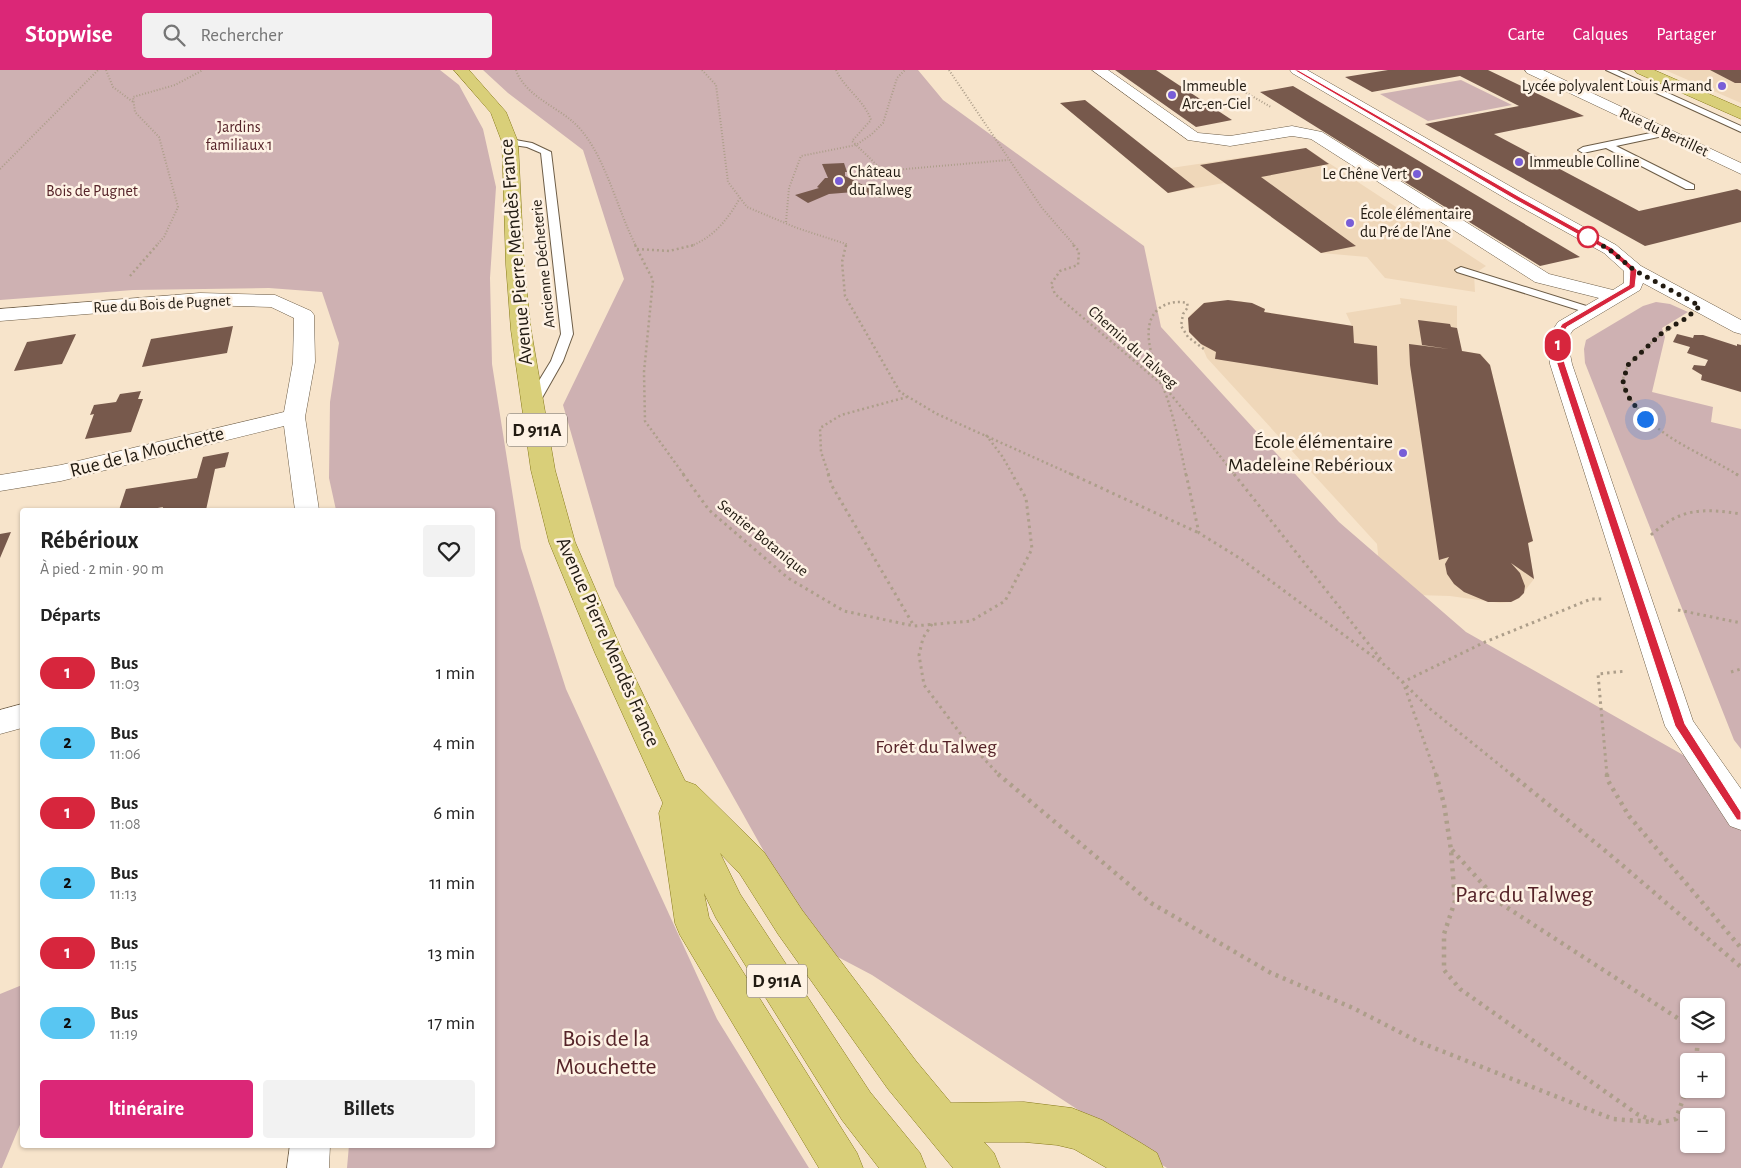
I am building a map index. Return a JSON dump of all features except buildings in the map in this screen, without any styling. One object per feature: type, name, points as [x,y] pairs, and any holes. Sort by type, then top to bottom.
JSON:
[{"type":"main road","name":"Avenue Pierre Mendès France","points":[[461,70],[471,79],[498,112],[510,142],[515,265],[521,330],[543,470],[562,542],[609,653],[728,906],[856,1106],[905,1168]]},
{"type":"main road","points":[[1642,70],[1741,114]]},
{"type":"main road","name":"Avenue Pierre Mendès France","points":[[671,782],[752,863],[790,922],[902,1075],[979,1168]]},
{"type":"main road","points":[[671,782],[692,923],[842,1168]]},
{"type":"main road","points":[[942,1123],[1030,1122],[1073,1128],[1126,1156],[1142,1168]]},
{"type":"street","points":[[1099,70],[1194,137],[1230,141],[1292,131],[1316,135],[1542,278],[1614,296]]},
{"type":"street","points":[[1297,70],[1610,250],[1634,270],[1741,328]]},
{"type":"street","name":"Rue du Bertillet","points":[[1532,70],[1741,169]]},
{"type":"street","points":[[1634,270],[1633,286],[1564,326],[1557,339],[1569,393],[1680,726],[1741,816]]},
{"type":"street","name":"Rue du Bois de Pugnet","points":[[0,315],[200,299],[275,301],[304,315],[304,362],[294,417],[307,508]]},
{"type":"street","name":"Rue de la Mouchette","points":[[0,483],[61,473],[294,417]]},
{"type":"street","points":[[0,722],[20,717]]},
{"type":"street","points":[[308,1168],[310,1148]]},
{"type":"lane","points":[[1610,70],[1741,129]]},
{"type":"lane","points":[[1583,150],[1665,133]]},
{"type":"lane","name":"Ancienne Décheterie","points":[[510,142],[529,145],[546,152],[567,334],[554,367],[533,402]]},
{"type":"lane","points":[[1607,145],[1690,188]]},
{"type":"lane","points":[[1461,270],[1592,311]]},
{"type":"path","points":[[0,169],[98,70]]},
{"type":"path","points":[[106,70],[113,87],[134,103]]},
{"type":"path","points":[[97,308],[124,284],[164,237],[178,207],[159,137],[135,112],[133,97],[176,85],[203,70]]},
{"type":"path","name":"Sentier Botanique","points":[[516,70],[519,79],[537,96],[572,121],[591,141],[636,249],[652,280],[651,310],[644,372],[645,421],[709,510],[788,578],[844,611],[914,626],[970,620],[1005,600],[1032,549],[1026,498],[1002,456],[986,434]]},
{"type":"path","points":[[702,70],[716,85],[728,182],[747,207],[797,228],[846,244],[842,262],[844,296],[900,392],[937,414],[986,434],[1199,534],[1241,560],[1386,666],[1429,708],[1608,853],[1741,967]]},
{"type":"path","points":[[836,70],[839,79],[848,92],[869,113],[871,120],[852,141],[882,171],[1009,160]]},
{"type":"path","points":[[786,222],[787,191],[792,172],[801,156],[834,148],[856,146],[872,134],[883,122],[898,78],[906,70]]},
{"type":"path","name":"Chemin du Talweg","points":[[949,70],[1042,208],[1079,250],[1078,265],[1060,271],[1051,284],[1055,294],[1165,387],[1386,666]]},
{"type":"path","points":[[636,249],[652,252],[670,252],[686,249],[704,240],[719,228],[728,218],[740,198]]},
{"type":"path","points":[[1199,534],[1165,387],[1153,357],[1148,327],[1153,314],[1165,305],[1181,301],[1187,303],[1188,307],[1181,318],[1180,328],[1185,336],[1205,350]]},
{"type":"path","points":[[1700,306],[1685,319],[1665,330],[1628,365],[1623,381],[1627,395],[1645,419],[1678,444],[1713,460],[1741,478]]},
{"type":"path","points":[[908,397],[841,415],[820,428],[821,452],[832,486],[914,626]]},
{"type":"path","points":[[1625,558],[1663,525],[1677,516],[1697,512],[1741,514]]},
{"type":"path","points":[[1403,682],[1485,642],[1591,599],[1640,602],[1741,622]]},
{"type":"path","points":[[932,624],[923,638],[919,655],[924,685],[960,733],[1003,780],[1151,902],[1270,973],[1354,1008],[1419,1042],[1613,1118],[1659,1123],[1676,1118],[1683,1098]]},
{"type":"path","points":[[1661,667],[1598,674],[1607,779],[1629,816],[1741,948]]},
{"type":"path","points":[[1730,672],[1741,670]]},
{"type":"path","points":[[1403,682],[1416,722],[1431,758],[1444,804],[1451,850],[1455,901],[1444,934],[1444,970],[1460,990],[1637,1114],[1659,1123]]},
{"type":"path","points":[[1451,850],[1500,902],[1680,1020]]},
{"type":"shaded area","name":"Lycée polyvalent Louis Armand","points":[[1665,70],[1741,70],[1741,103]]},
{"type":"shaded area","name":"École élémentaire du Pré de l'Ane","points":[[1085,100],[1171,168],[1306,148],[1486,266],[1474,274],[1475,292],[1385,278],[1367,257],[1321,253],[1224,183],[1168,193],[1060,103]]},
{"type":"shaded area","name":"École élémentaire Madeleine Rebérioux","points":[[1400,298],[1457,306],[1457,328],[1462,351],[1481,354],[1490,365],[1533,541],[1528,544],[1534,579],[1519,598],[1511,602],[1500,603],[1450,596],[1382,594],[1377,544],[1207,358],[1201,344],[1189,332],[1188,318],[1192,313],[1204,303],[1216,301],[1241,301],[1265,309],[1265,312],[1352,326],[1346,313],[1401,304]]},
{"type":"green space","points":[[0,70],[440,70],[459,85],[483,129],[496,187],[490,278],[492,364],[521,548],[566,689],[717,1019],[809,1168],[347,1168],[349,1148],[495,1148],[495,508],[336,508],[329,478],[330,402],[339,343],[322,292],[269,288],[133,290],[0,300]]},
{"type":"green space","name":"Parc du Talweg","points":[[483,70],[918,70],[943,100],[1144,246],[1161,327],[1339,522],[1466,632],[1699,764],[1741,801],[1741,1168],[1167,1168],[872,975],[817,946],[615,586],[563,405],[624,279],[583,150],[508,93]]},
{"type":"green space","points":[[1461,80],[1512,105],[1428,121],[1380,94]]},
{"type":"green space","points":[[1656,302],[1670,304],[1688,312],[1662,328],[1665,337],[1652,392],[1713,407],[1711,422],[1741,429],[1741,749],[1734,740],[1585,363],[1584,349],[1586,340],[1643,306]]},
{"type":"green space","points":[[20,986],[20,1125],[2,1168],[0,1168],[0,994]]},
{"type":"bus line","name":"1","points":[[1297,70],[1610,250],[1634,270],[1633,286],[1564,326],[1557,339],[1561,364],[1680,726],[1741,816]]},
{"type":"place","name":"Lycée polyvalent Louis Armand","points":[[1722,86]]},
{"type":"place","name":"Immeuble Arc-en-Ciel","points":[[1172,95]]},
{"type":"place","name":"Immeuble Colline","points":[[1519,162]]},
{"type":"place","name":"Le Chêne Vert","points":[[1417,174]]},
{"type":"place","name":"Château du Talweg","points":[[839,181]]},
{"type":"place","name":"École élémentaire du Pré de l'Ane","points":[[1350,223]]},
{"type":"place","name":"École élémentaire Madeleine Rebérioux","points":[[1403,453]]},
{"type":"route","points":[[1588,237],[1610,250],[1634,270],[1700,306],[1685,319],[1665,330],[1628,365],[1623,381],[1627,395],[1645,419]]},
{"type":"park label","name":"Jardins familiaux 1","points":[[239,136]]},
{"type":"park label","name":"Bois de Pugnet","points":[[92,191]]},
{"type":"park label","name":"Forêt du Talweg","points":[[936,747]]},
{"type":"park label","name":"Bois de la Mouchette","points":[[606,1053]]}]
